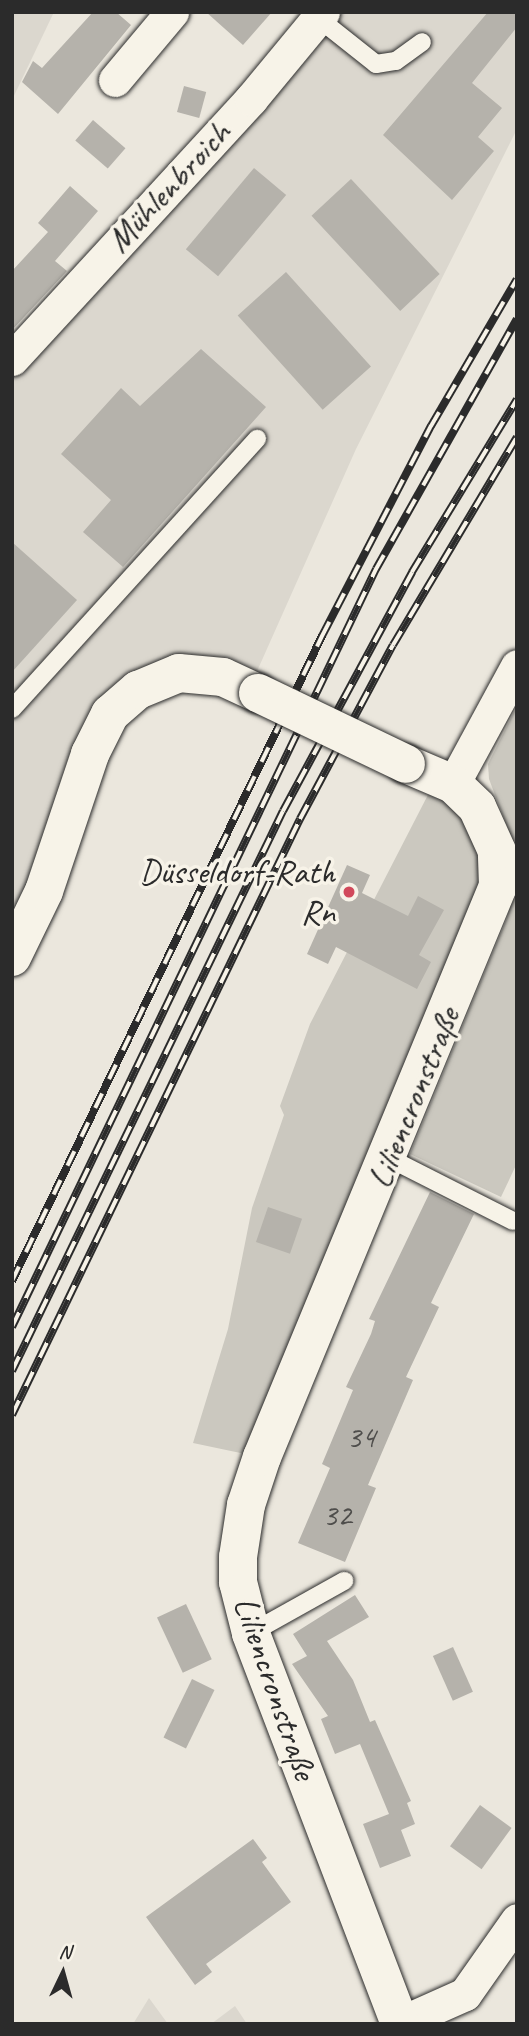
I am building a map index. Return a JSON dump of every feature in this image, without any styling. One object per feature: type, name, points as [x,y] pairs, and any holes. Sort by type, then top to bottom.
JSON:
[{"type":"main road","name":"Liliencronstraße","points":[[12,957],[44,891],[90,754],[110,714],[138,690],[179,673],[223,677],[453,784],[477,807],[491,830],[497,851],[498,886],[246,1506],[238,1582],[251,1633],[400,2023]]},
{"type":"street","points":[[115,80],[172,12]]},
{"type":"street","name":"Mühlenbroich","points":[[12,359],[251,99],[320,15]]},
{"type":"street","points":[[453,784],[517,666]]},
{"type":"street","points":[[400,2023],[465,1994],[517,1920]]},
{"type":"lane","points":[[320,15],[376,64],[396,61],[422,42]]},
{"type":"lane","points":[[12,709],[257,439]]},
{"type":"lane","points":[[389,1158],[513,1221]]},
{"type":"lane","points":[[251,1633],[344,1581]]},
{"type":"shaded area","points":[[12,12],[54,12],[12,100]]},
{"type":"shaded area","points":[[333,12],[517,12],[517,129],[356,449],[254,678],[155,666],[12,921],[12,375]]},
{"type":"shaded area","points":[[517,706],[517,853],[489,779],[488,764]]},
{"type":"shaded area","points":[[432,787],[456,805],[476,841],[483,870],[477,895],[250,1455],[193,1443],[228,1329],[252,1208],[284,1115],[280,1106],[310,1024]]},
{"type":"shaded area","points":[[517,876],[517,1163],[501,1197],[410,1154],[507,918]]},
{"type":"shaded area","points":[[149,1998],[168,2024],[133,2024]]},
{"type":"shaded area","points":[[235,2006],[247,2024],[211,2024]]},
{"type":"building","points":[[93,12],[116,12],[131,25],[58,114],[22,82],[33,61],[42,68]]},
{"type":"building","points":[[206,12],[272,12],[243,45]]},
{"type":"building","points":[[488,12],[517,12],[517,27],[472,83],[502,108],[478,137],[494,151],[452,200],[383,135]]},
{"type":"building","points":[[184,86],[206,92],[199,118],[177,112]]},
{"type":"building","points":[[93,120],[125,148],[108,169],[75,140]]},
{"type":"building","points":[[254,168],[286,195],[218,276],[186,249]]},
{"type":"building","points":[[351,179],[440,274],[400,311],[312,216]]},
{"type":"building","points":[[70,186],[98,211],[55,261],[67,271],[12,330],[12,271],[48,232],[38,223]]},
{"type":"building","points":[[286,272],[371,366],[323,410],[238,315]]},
{"type":"building","points":[[201,349],[266,407],[123,567],[83,532],[111,500],[61,454],[121,388],[140,406]]},
{"type":"building","points":[[12,542],[77,600],[12,672]]},
{"type":"building","points":[[347,865],[370,875],[362,893],[408,916],[418,896],[444,910],[419,955],[431,962],[417,989],[336,947],[328,964],[307,954]]},
{"type":"building","points":[[430,1192],[474,1214],[431,1303],[439,1307],[406,1377],[413,1380],[368,1485],[376,1488],[345,1562],[298,1543],[330,1468],[322,1464],[353,1390],[346,1387],[371,1334],[375,1321],[369,1319]]},
{"type":"building","points":[[268,1207],[302,1219],[290,1254],[256,1242]]},
{"type":"building","points":[[355,1595],[369,1617],[327,1641],[353,1680],[370,1722],[375,1720],[411,1801],[407,1803],[415,1824],[401,1830],[411,1856],[380,1868],[363,1824],[389,1814],[360,1744],[335,1754],[321,1719],[328,1716],[292,1664],[307,1656],[293,1634]]},
{"type":"building","points":[[186,1604],[212,1659],[183,1673],[157,1618]]},
{"type":"building","points":[[453,1647],[473,1692],[453,1701],[433,1656]]},
{"type":"building","points":[[192,1679],[214,1690],[186,1748],[164,1737]]},
{"type":"building","points":[[480,1805],[512,1828],[482,1869],[450,1846]]},
{"type":"building","points":[[253,1839],[267,1858],[262,1862],[291,1902],[206,1964],[212,1972],[195,1985],[146,1917]]},
{"type":"railway","points":[[12,1281],[322,636],[431,426],[517,279]]},
{"type":"railway","points":[[12,1327],[376,569],[517,319]]},
{"type":"railway","points":[[12,1371],[283,811],[412,572],[517,399]]},
{"type":"railway","points":[[12,1415],[300,819],[393,645],[517,437]]},
{"type":"place","name":"Düsseldorf-Rath Rn","points":[[349,892]]}]
